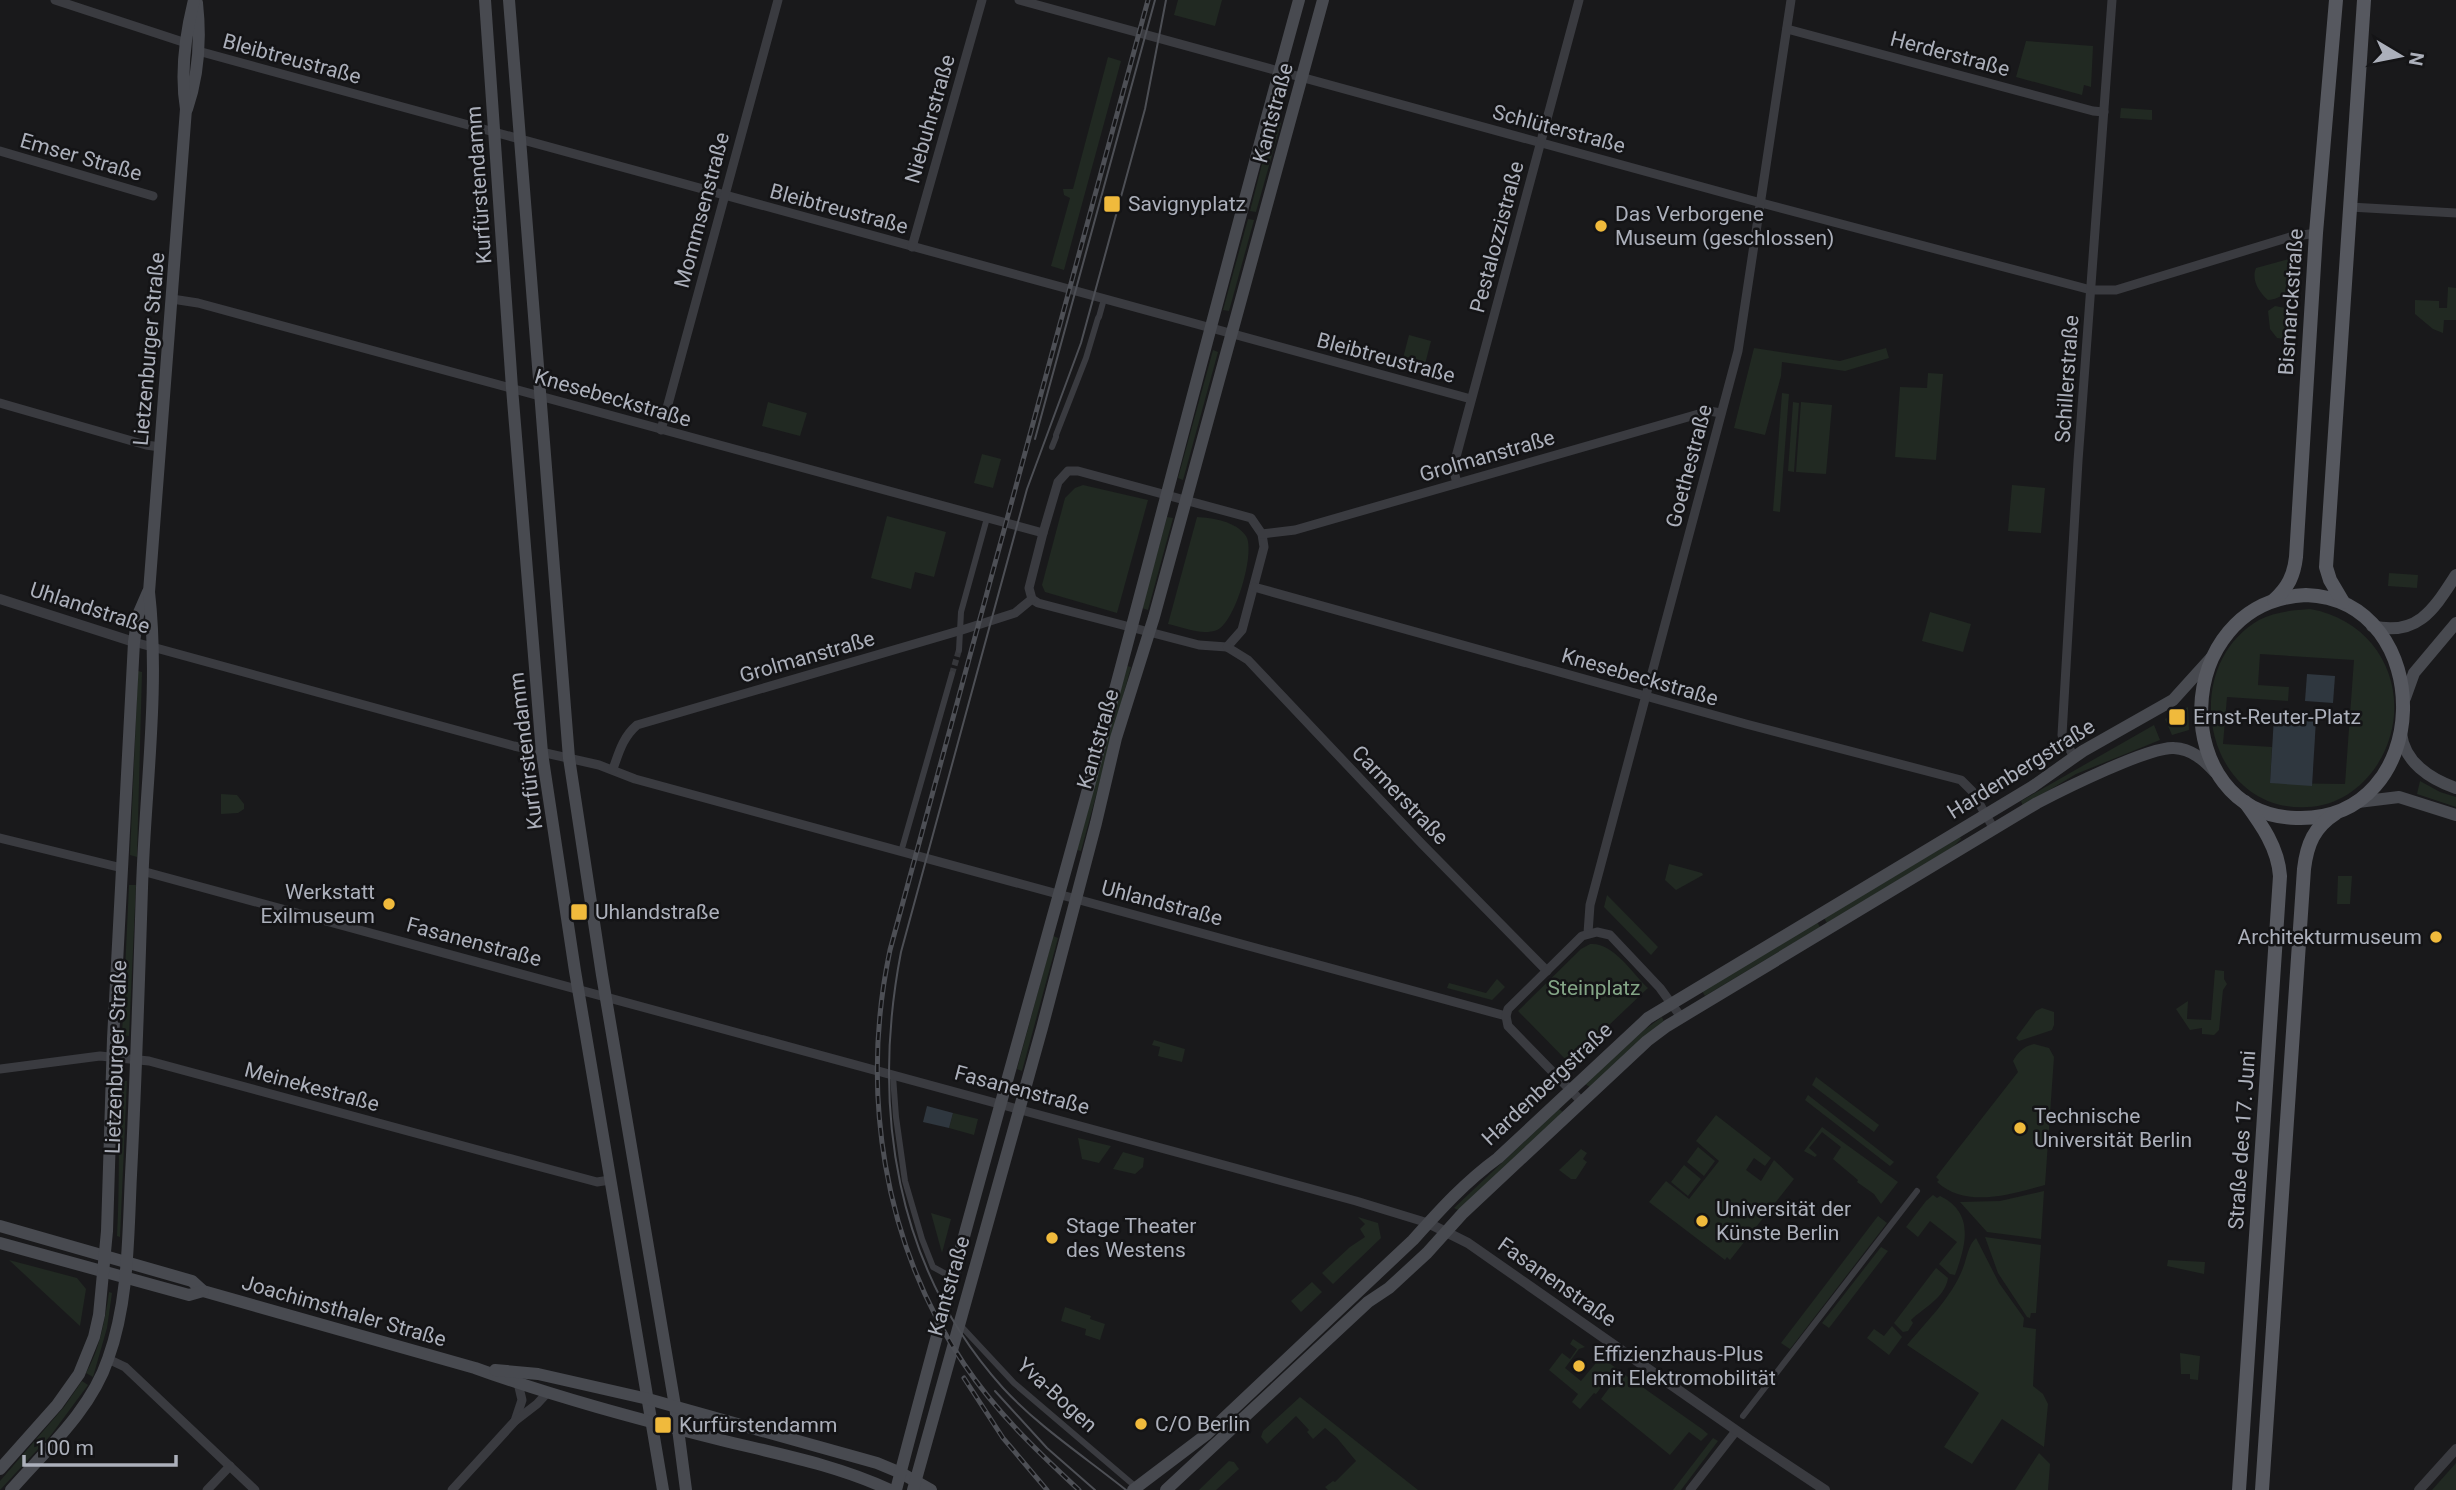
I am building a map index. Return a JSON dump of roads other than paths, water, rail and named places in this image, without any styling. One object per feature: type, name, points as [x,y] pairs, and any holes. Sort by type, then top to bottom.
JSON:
[{"type":"main road","name":"Lietzenburger Straße","points":[[11,1490],[73,1419],[96,1387],[108,1359],[118,1323],[126,1262],[137,1060],[142,872],[153,648],[149,592],[186,109],[182,84],[187,27],[195,0]]},
{"type":"main road","name":"Lietzenburger Straße","points":[[186,109],[195,85],[200,28],[195,0]]},
{"type":"main road","name":"Kurfürstendamm","points":[[485,0],[512,388],[542,753],[578,989],[663,1490]]},
{"type":"main road","name":"Kurfürstendamm","points":[[509,0],[569,758],[606,997],[676,1406],[686,1490]]},
{"type":"main road","name":"Kantstraße","points":[[896,1490],[1299,0]]},
{"type":"main road","name":"Kantstraße","points":[[915,1485],[1076,899],[1116,738],[1150,632],[1323,0]]},
{"type":"main road","name":"Bismarckstraße","points":[[2273,601],[2288,584],[2295,565],[2316,233],[2336,0]]},
{"type":"main road","points":[[2343,602],[2326,567],[2364,0]]},
{"type":"main road","points":[[2372,626],[2394,630],[2413,625],[2431,610],[2456,575]]},
{"type":"main road","name":"Lietzenburger Straße","points":[[0,1469],[57,1405],[79,1374],[94,1337],[106,1255],[112,1057],[134,642],[138,615],[149,592]]},
{"type":"main road","points":[[2358,802],[2389,765],[2401,733],[2404,698],[2401,679],[2384,640],[2372,626],[2343,602],[2332,598],[2306,595],[2273,601],[2253,610],[2237,622],[2220,641],[2211,658],[2203,691],[2202,716],[2207,747],[2218,775],[2245,802],[2268,813],[2288,817],[2310,818],[2336,813],[2358,802],[2399,797],[2456,815]]},
{"type":"main road","points":[[2404,698],[2414,673],[2456,623]]},
{"type":"main road","name":"Hardenbergstraße","points":[[1135,1489],[1207,1434],[1370,1282],[1472,1178],[1498,1158],[1642,1023],[1986,815],[2049,776],[2074,757],[2169,704],[2211,658]]},
{"type":"main road","points":[[2401,733],[2406,753],[2414,763],[2437,780],[2456,788]]},
{"type":"main road","name":"Hardenbergstraße","points":[[1171,1488],[1368,1302],[1403,1276],[1463,1213],[1647,1041],[1681,1017],[2050,797],[2161,749],[2176,748],[2191,752],[2218,775]]},
{"type":"main road","name":"Straße des 17. Juni","points":[[2239,1490],[2280,876],[2276,853],[2267,834],[2245,802]]},
{"type":"main road","name":"Straße des 17. Juni","points":[[2262,1490],[2304,869],[2310,839],[2321,824],[2336,813]]},
{"type":"main road","name":"Joachimsthaler Straße","points":[[0,1226],[192,1281],[203,1291],[475,1368],[548,1392],[679,1429],[814,1462],[890,1490]]},
{"type":"main road","name":"Joachimsthaler Straße","points":[[0,1243],[189,1295],[203,1291]]},
{"type":"main road","name":"Joachimsthaler Straße","points":[[475,1368],[538,1374],[676,1406],[872,1462],[901,1473],[915,1485],[931,1490]]},
{"type":"street","points":[[55,0],[186,43]]},
{"type":"street","name":"Mommsenstraße","points":[[661,430],[778,0]]},
{"type":"street","name":"Niebuhrstraße","points":[[912,247],[982,0]]},
{"type":"street","name":"Schlüterstraße","points":[[1018,0],[1761,203],[2091,290],[2116,290],[2290,237],[2316,233]]},
{"type":"street","name":"Pestalozzistraße","points":[[1457,483],[1453,468],[1579,0]]},
{"type":"street","name":"Goethestraße","points":[[1588,933],[1590,905],[1738,351],[1791,0]]},
{"type":"street","name":"Schillerstraße","points":[[2074,757],[2062,734],[2078,461],[2112,0]]},
{"type":"street","name":"Herderstraße","points":[[1787,29],[2104,112]]},
{"type":"street","name":"Bleibtreustraße","points":[[198,51],[1471,399]]},
{"type":"street","name":"Emser Straße","points":[[0,151],[153,196]]},
{"type":"street","points":[[2350,207],[2456,213]]},
{"type":"street","name":"Knesebeckstraße","points":[[172,299],[198,303],[1043,533]]},
{"type":"street","points":[[1052,447],[1086,358],[1104,299]]},
{"type":"street","points":[[0,403],[146,446],[160,447]]},
{"type":"street","name":"Grolmanstraße","points":[[1262,534],[1296,530],[1709,411],[1721,414]]},
{"type":"street","points":[[1068,471],[1080,471],[1186,499],[1251,518],[1262,534],[1264,547],[1242,630],[1227,647],[1199,645],[1038,603],[1032,599],[1029,588],[1043,533],[1058,482],[1068,471]]},
{"type":"street","points":[[959,650],[961,612],[987,518]]},
{"type":"street","name":"Knesebeckstraße","points":[[1254,587],[1961,780],[1972,791],[1994,829]]},
{"type":"street","name":"Uhlandstraße","points":[[0,599],[153,648],[542,753],[612,769],[635,779],[1506,1016]]},
{"type":"street","name":"Grolmanstraße","points":[[612,769],[623,742],[637,725],[962,630],[1015,612],[1032,599]]},
{"type":"street","name":"Carmerstraße","points":[[1227,647],[1248,660],[1547,971]]},
{"type":"street","points":[[901,852],[952,674]]},
{"type":"street","points":[[0,838],[122,868]]},
{"type":"street","name":"Fasanenstraße","points":[[142,872],[1000,1104],[1428,1223],[1479,1251],[1825,1490]]},
{"type":"street","points":[[1581,1102],[1508,1027],[1506,1016],[1508,1009],[1582,936],[1597,932],[1610,935],[1672,1003],[1681,1017]]},
{"type":"street","name":"Meinekestraße","points":[[0,1069],[100,1056],[149,1061],[597,1182],[610,1180]]},
{"type":"street","points":[[893,1076],[905,1181],[933,1267],[944,1273]]},
{"type":"street","points":[[1743,1416],[1917,1191]]},
{"type":"street","name":"Yva-Bogen","points":[[959,1324],[1014,1383],[1135,1489]]},
{"type":"street","points":[[108,1359],[125,1367],[256,1490]]},
{"type":"street","points":[[515,1421],[522,1400],[518,1383]]},
{"type":"street","points":[[452,1490],[515,1421],[548,1392]]},
{"type":"street","points":[[1690,1490],[1736,1431]]},
{"type":"street","points":[[2419,1490],[2456,1449]]},
{"type":"street","points":[[206,1490],[230,1466]]},
{"type":"tunnel","points":[[952,674],[959,650]]},
{"type":"tram line","points":[[1035,439],[1155,0]]},
{"type":"tram line","points":[[1126,1490],[1047,1429],[1003,1388],[966,1341],[937,1291],[915,1238],[900,1184],[892,1127],[889,1069],[892,1011],[901,952],[1027,489],[1081,343],[1145,109],[1166,0]]},
{"type":"tram line","points":[[995,1391],[1047,1448],[1095,1490]]},
{"type":"railway","points":[[1079,1490],[1033,1446],[990,1399],[964,1364],[936,1317],[914,1268],[897,1217],[885,1165],[879,1111],[878,1058],[881,1004],[890,950],[1148,0]]},
{"type":"railway","points":[[964,1378],[1003,1438],[1047,1490]]},
{"type":"place","name":"Savignyplatz","points":[[1112,204]]},
{"type":"place","name":"Das Verborgene Museum (geschlossen)","points":[[1601,226]]},
{"type":"place","name":"Ernst-Reuter-Platz","points":[[2177,717]]},
{"type":"place","name":"Werkstatt Exilmuseum","points":[[389,904]]},
{"type":"place","name":"Uhlandstraße","points":[[579,912]]},
{"type":"place","name":"Architekturmuseum","points":[[2436,937]]},
{"type":"place","name":"Technische Universität Berlin","points":[[2020,1128]]},
{"type":"place","name":"Universität der Künste Berlin","points":[[1702,1221]]},
{"type":"place","name":"Stage Theater des Westens","points":[[1052,1238]]},
{"type":"place","name":"Effizienzhaus-Plus mit Elektromobilität","points":[[1579,1366]]},
{"type":"place","name":"C/O Berlin","points":[[1141,1424]]},
{"type":"place","name":"Kurfürstendamm","points":[[663,1425]]},
{"type":"park label","name":"Steinplatz","points":[[1594,988]]}]
